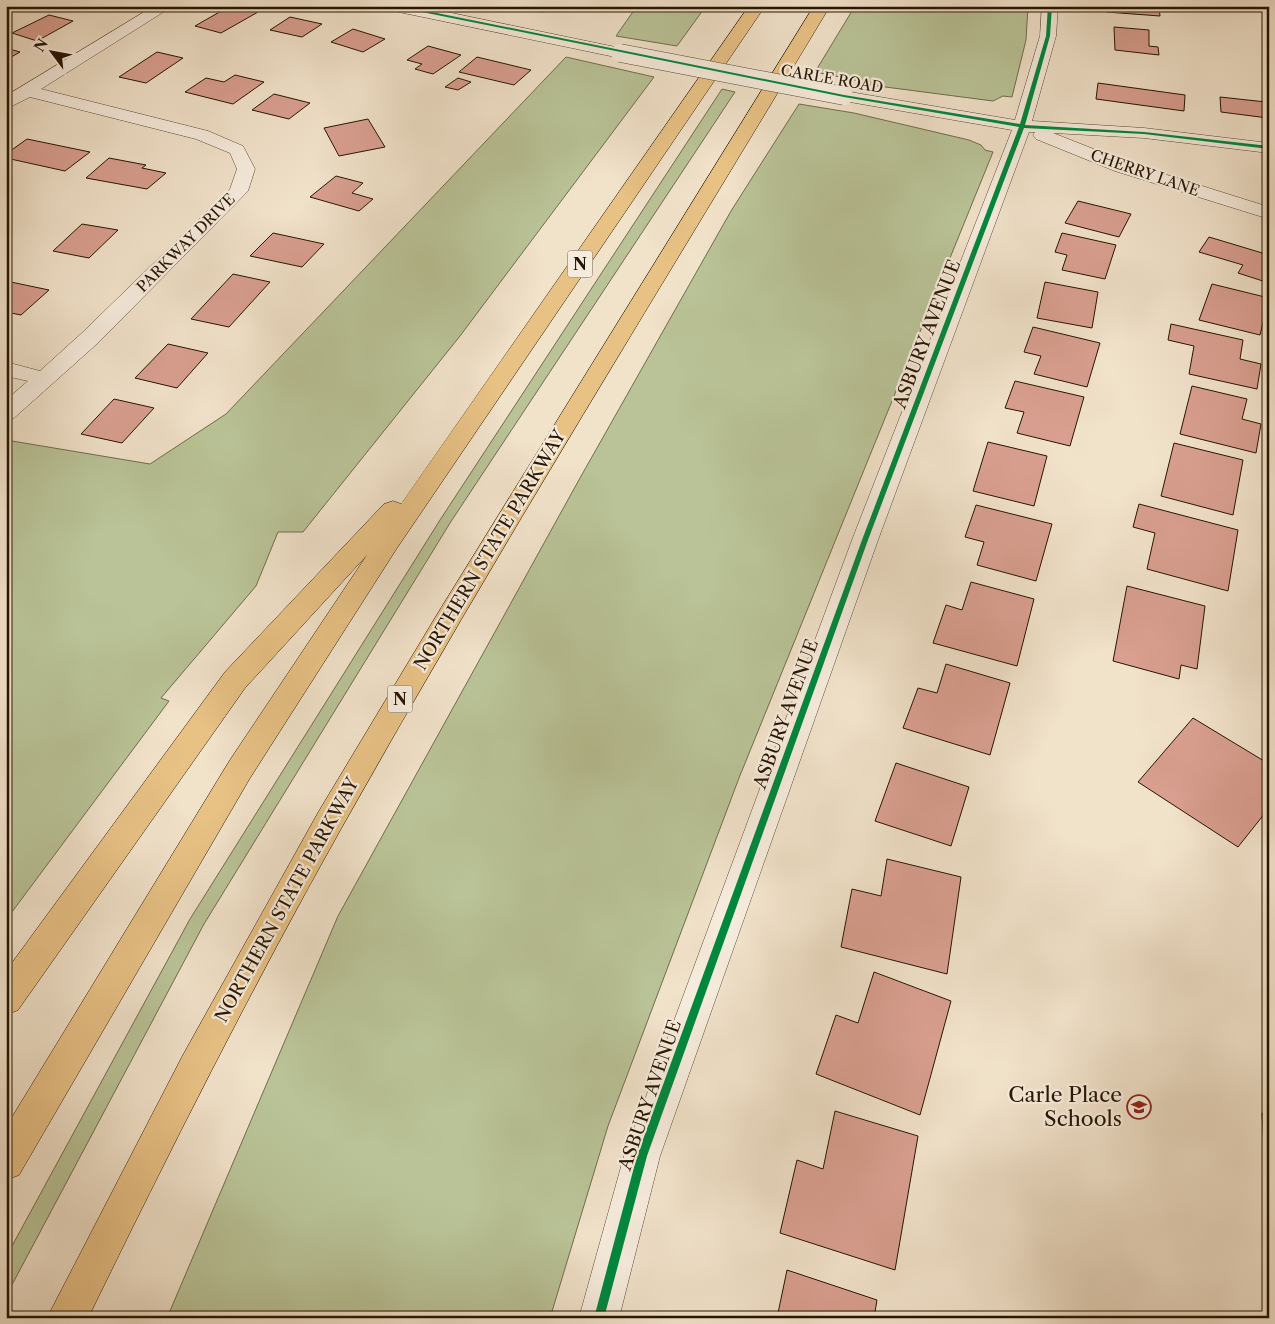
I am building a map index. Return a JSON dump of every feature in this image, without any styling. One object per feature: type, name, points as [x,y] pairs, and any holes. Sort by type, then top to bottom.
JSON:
[{"type":"highway","name":"N","points":[[6,1162],[240,769],[388,542],[757,6]]},
{"type":"highway","name":"NORTHERN STATE PARKWAY","points":[[68,1318],[151,1151],[328,822],[404,691],[822,6]]},
{"type":"highway","points":[[6,999],[235,680],[457,441]]},
{"type":"street","points":[[6,104],[165,6]]},
{"type":"street","name":"CARLE ROAD","points":[[394,6],[422,9],[620,53],[844,96],[1022,126],[1144,133],[1269,148]]},
{"type":"street","name":"ASBURY AVENUE","points":[[598,1318],[642,1156],[864,540],[1022,126],[1048,36],[1050,6]]},
{"type":"street","name":"PARKWAY DRIVE","points":[[6,412],[46,379],[239,191],[246,169],[238,150],[202,135],[27,91]]},
{"type":"street","name":"CHERRY LANE","points":[[1022,126],[1122,167],[1269,214]]},
{"type":"street","points":[[6,369],[46,379]]},
{"type":"green space","points":[[637,6],[706,6],[677,46],[616,36]]},
{"type":"green space","points":[[855,6],[1028,6],[1026,40],[1012,97],[1003,96],[993,101],[870,85],[870,83],[815,72]]},
{"type":"green space","points":[[566,57],[654,77],[460,336],[303,532],[278,532],[256,586],[161,698],[169,701],[6,920],[6,440],[150,464],[226,414]]},
{"type":"green space","points":[[722,89],[735,92],[450,523],[204,924],[6,1296],[6,1257],[190,919],[440,520]]},
{"type":"green space","points":[[799,104],[854,113],[969,140],[981,145],[985,150],[993,152],[739,778],[608,1126],[550,1318],[167,1318],[338,916],[580,478],[731,211]]},
{"type":"building","points":[[230,6],[258,12],[221,33],[195,26]]},
{"type":"building","points":[[522,6],[552,6],[543,12]]},
{"type":"building","points":[[1105,6],[1159,6],[1160,16],[1106,12]]},
{"type":"building","points":[[49,15],[73,21],[37,41],[12,33]]},
{"type":"building","points":[[290,17],[322,24],[302,37],[270,30]]},
{"type":"building","points":[[1114,27],[1149,30],[1149,46],[1158,47],[1159,55],[1115,50]]},
{"type":"building","points":[[353,29],[385,39],[363,52],[331,42]]},
{"type":"building","points":[[428,46],[461,55],[433,74],[415,69],[422,64],[407,60]]},
{"type":"building","points":[[6,48],[20,52],[6,60]]},
{"type":"building","points":[[157,52],[183,58],[146,83],[119,77]]},
{"type":"building","points":[[477,57],[531,70],[514,85],[459,72]]},
{"type":"building","points":[[235,75],[264,82],[233,104],[185,92],[206,78],[224,82]]},
{"type":"building","points":[[458,78],[471,82],[458,90],[445,87]]},
{"type":"building","points":[[1098,83],[1185,95],[1184,111],[1096,99]]},
{"type":"building","points":[[274,94],[310,103],[289,119],[252,110]]},
{"type":"building","points":[[1220,97],[1266,102],[1268,118],[1221,112]]},
{"type":"building","points":[[368,119],[385,147],[339,156],[324,128]]},
{"type":"building","points":[[27,139],[90,152],[65,171],[6,158],[6,154]]},
{"type":"building","points":[[109,158],[146,165],[142,168],[166,173],[147,189],[86,178]]},
{"type":"building","points":[[336,176],[363,183],[352,193],[373,199],[359,211],[310,197]]},
{"type":"building","points":[[1078,201],[1131,214],[1119,237],[1065,223]]},
{"type":"building","points":[[82,224],[118,230],[89,258],[53,251]]},
{"type":"building","points":[[273,233],[324,244],[302,267],[250,256]]},
{"type":"building","points":[[1062,233],[1116,245],[1105,279],[1062,270],[1067,255],[1055,252]]},
{"type":"building","points":[[1209,237],[1269,255],[1269,283],[1238,273],[1243,265],[1199,252]]},
{"type":"building","points":[[233,274],[270,282],[229,327],[191,319]]},
{"type":"building","points":[[6,281],[49,290],[21,315],[6,312]]},
{"type":"building","points":[[1045,282],[1098,292],[1092,328],[1037,318]]},
{"type":"building","points":[[1212,284],[1269,298],[1260,335],[1199,320]]},
{"type":"building","points":[[1171,324],[1243,340],[1240,359],[1261,364],[1257,389],[1189,374],[1194,346],[1168,340]]},
{"type":"building","points":[[1033,327],[1100,343],[1087,387],[1034,374],[1041,356],[1024,352]]},
{"type":"building","points":[[168,344],[208,353],[177,388],[135,378]]},
{"type":"building","points":[[1015,381],[1084,397],[1070,446],[1017,433],[1024,412],[1005,408]]},
{"type":"building","points":[[1192,386],[1247,399],[1242,419],[1261,424],[1256,453],[1180,434]]},
{"type":"building","points":[[114,399],[154,408],[122,443],[81,434]]},
{"type":"building","points":[[988,442],[1047,456],[1034,506],[973,491]]},
{"type":"building","points":[[1174,443],[1243,460],[1233,515],[1161,496]]},
{"type":"building","points":[[1139,504],[1238,530],[1228,591],[1147,569],[1155,533],[1133,527]]},
{"type":"building","points":[[976,505],[1052,524],[1036,581],[977,565],[984,542],[965,537]]},
{"type":"building","points":[[971,582],[1034,599],[1017,666],[933,643],[946,605],[962,610]]},
{"type":"building","points":[[1127,586],[1205,606],[1197,669],[1181,665],[1179,679],[1113,661]]},
{"type":"building","points":[[946,664],[1010,683],[990,755],[903,728],[918,688],[937,693]]},
{"type":"building","points":[[1193,718],[1269,764],[1269,808],[1238,847],[1138,782]]},
{"type":"building","points":[[896,763],[969,787],[951,846],[875,821]]},
{"type":"building","points":[[887,859],[961,877],[947,974],[841,947],[852,889],[881,896]]},
{"type":"building","points":[[874,972],[951,1001],[920,1115],[816,1074],[836,1015],[858,1023]]},
{"type":"building","points":[[835,1111],[918,1136],[895,1270],[780,1233],[797,1160],[823,1169]]},
{"type":"building","points":[[1262,1113],[1269,1114],[1269,1167],[1265,1167]]},
{"type":"building","points":[[787,1270],[877,1300],[874,1318],[777,1318]]},
{"type":"cycle path","points":[[394,6],[844,96],[994,122],[1022,126],[1144,133],[1269,148]]},
{"type":"cycle path","points":[[599,1318],[642,1156],[865,540],[1022,126],[1048,36],[1050,6]]},
{"type":"place","name":"Carle Place Schools","points":[[1139,1107]]}]
